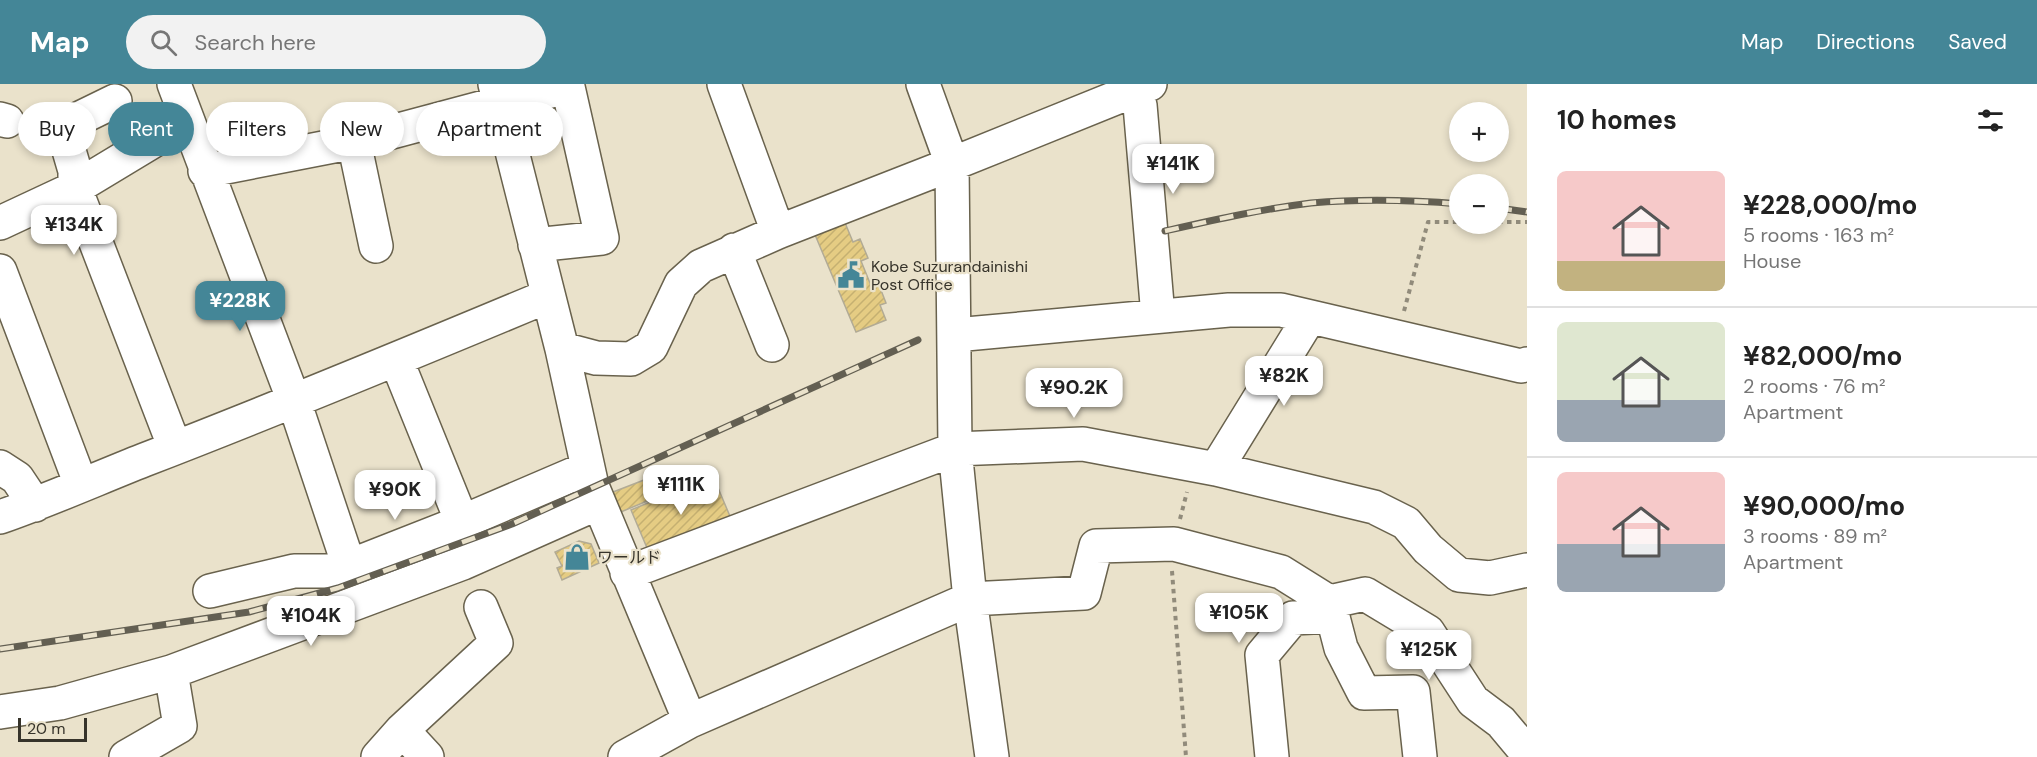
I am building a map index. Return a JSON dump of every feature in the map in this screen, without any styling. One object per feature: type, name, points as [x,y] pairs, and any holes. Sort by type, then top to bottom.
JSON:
[{"type":"street","points":[[174,84],[180,102]]},
{"type":"street","points":[[724,84],[778,232]]},
{"type":"street","points":[[923,84],[952,164],[955,449],[970,599],[993,757]]},
{"type":"street","points":[[404,125],[497,93],[568,87],[602,238],[535,245]]},
{"type":"street","points":[[562,349],[596,358],[631,359],[651,347],[681,284],[700,266],[734,250],[952,164],[1137,87],[1158,316]]},
{"type":"street","points":[[497,93],[562,349],[597,503],[690,721]]},
{"type":"street","points":[[115,101],[74,121],[68,147],[75,171],[75,188],[175,448]]},
{"type":"street","points":[[194,142],[294,401],[349,566]]},
{"type":"street","points":[[205,171],[320,149]]},
{"type":"street","points":[[0,223],[75,188],[128,156]]},
{"type":"street","points":[[357,156],[376,246]]},
{"type":"street","points":[[734,250],[772,345]]},
{"type":"street","points":[[0,272],[81,484]]},
{"type":"street","points":[[0,517],[294,401],[548,296]]},
{"type":"street","points":[[955,334],[1228,310],[1281,310],[1521,366],[1527,364]]},
{"type":"street","points":[[1204,467],[1309,318]]},
{"type":"street","points":[[396,359],[462,522]]},
{"type":"street","points":[[627,573],[955,449],[1083,444],[1204,467],[1374,507],[1406,523],[1428,549],[1459,575],[1490,578],[1524,576]]},
{"type":"street","points":[[0,467],[17,478],[35,505]]},
{"type":"street","points":[[210,591],[294,571],[336,571],[462,522],[588,468]]},
{"type":"street","points":[[0,712],[60,704],[171,672],[463,563],[597,503]]},
{"type":"street","points":[[625,757],[690,721],[970,599],[1084,593],[1096,546],[1174,544],[1281,572],[1331,609],[1341,648],[1364,693],[1413,692],[1420,757]]},
{"type":"street","points":[[1272,757],[1262,655],[1293,618],[1331,609],[1365,594],[1428,632],[1473,701],[1501,722],[1527,753]]},
{"type":"street","points":[[378,757],[402,730],[496,643],[481,607]]},
{"type":"street","points":[[126,757],[180,726],[171,672]]},
{"type":"street","points":[[402,730],[427,757]]},
{"type":"path","points":[[1397,338],[1428,222],[1449,222]]},
{"type":"path","points":[[1509,222],[1527,222]]},
{"type":"path","points":[[1186,757],[1171,567],[1174,544],[1204,467]]},
{"type":"building","points":[[843,218],[853,242],[860,239],[868,258],[861,261],[872,288],[879,285],[886,303],[880,305],[886,320],[856,332],[813,230]]},
{"type":"building","points":[[713,476],[732,521],[650,555],[631,510]]},
{"type":"building","points":[[644,480],[652,499],[616,514],[608,494]]},
{"type":"building","name":"ワールド","points":[[579,541],[591,544],[599,563],[562,580],[557,568],[562,566],[555,552]]},
{"type":"railway","points":[[1165,231],[1311,203],[1386,200],[1449,203]]},
{"type":"railway","points":[[1509,210],[1527,212]]},
{"type":"railway","points":[[0,649],[249,612],[338,588],[512,524],[918,340]]},
{"type":"place","name":"Kobe Suzurandainishi Post Office","points":[[851,275]]},
{"type":"place","name":"ワールド","points":[[577,557]]}]
